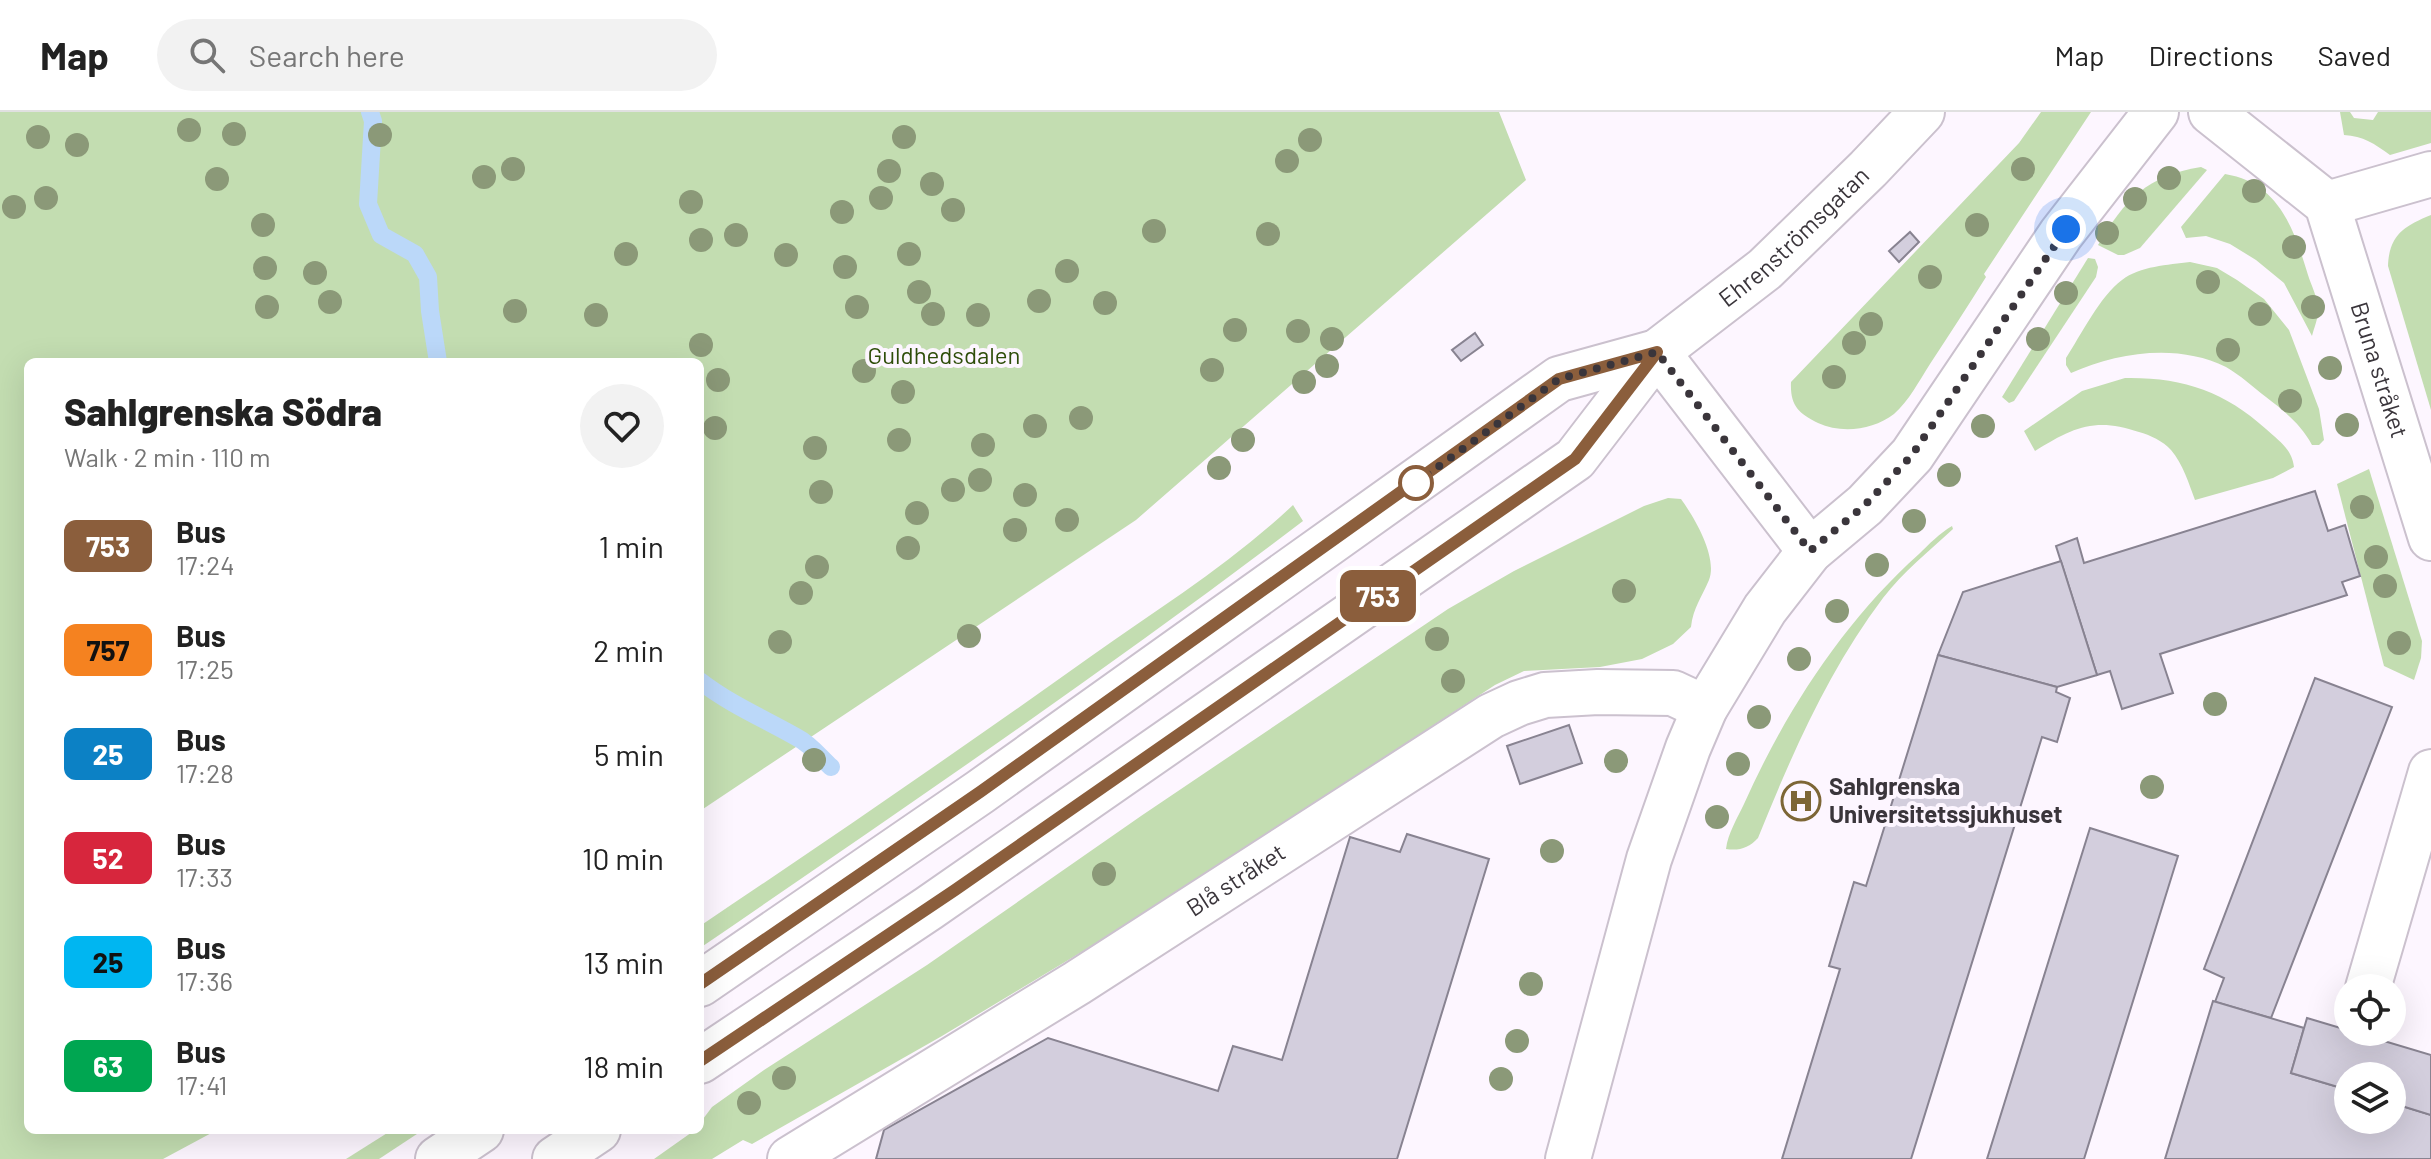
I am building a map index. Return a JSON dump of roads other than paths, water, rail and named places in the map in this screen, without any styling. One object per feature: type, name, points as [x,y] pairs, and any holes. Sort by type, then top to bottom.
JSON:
[{"type":"street","name":"Ehrenströmsgatan","points":[[704,1058],[955,890],[1575,459],[1657,352],[1765,269],[1922,112]]},
{"type":"street","points":[[1568,1159],[1649,859],[1705,708],[1765,609],[1810,551],[1865,505],[1912,455],[2061,234],[2156,112]]},
{"type":"street","points":[[2211,112],[2327,204],[2431,174]]},
{"type":"street","name":"Bruna stråket","points":[[2327,204],[2431,538]]},
{"type":"street","name":"Ehrenströmsgatan","points":[[704,981],[993,783],[1559,379],[1657,352]]},
{"type":"street","points":[[1657,352],[1810,551]]},
{"type":"street","name":"Blå stråket","points":[[790,1159],[1077,983],[1491,716],[1545,695],[1598,692],[1673,693],[1705,708]]},
{"type":"street","points":[[2372,974],[2431,772]]},
{"type":"street","points":[[438,1159],[475,1134]]},
{"type":"street","points":[[555,1159],[592,1134]]},
{"type":"waterway","points":[[370,112],[373,121],[368,204],[381,235],[415,254],[428,277],[437,358]]},
{"type":"waterway","points":[[704,684],[802,741],[831,767]]},
{"type":"place","name":"Sahlgrenska Universitetssjukhuset","points":[[1801,801]]},
{"type":"park label","name":"Guldhedsdalen","points":[[944,356]]}]
